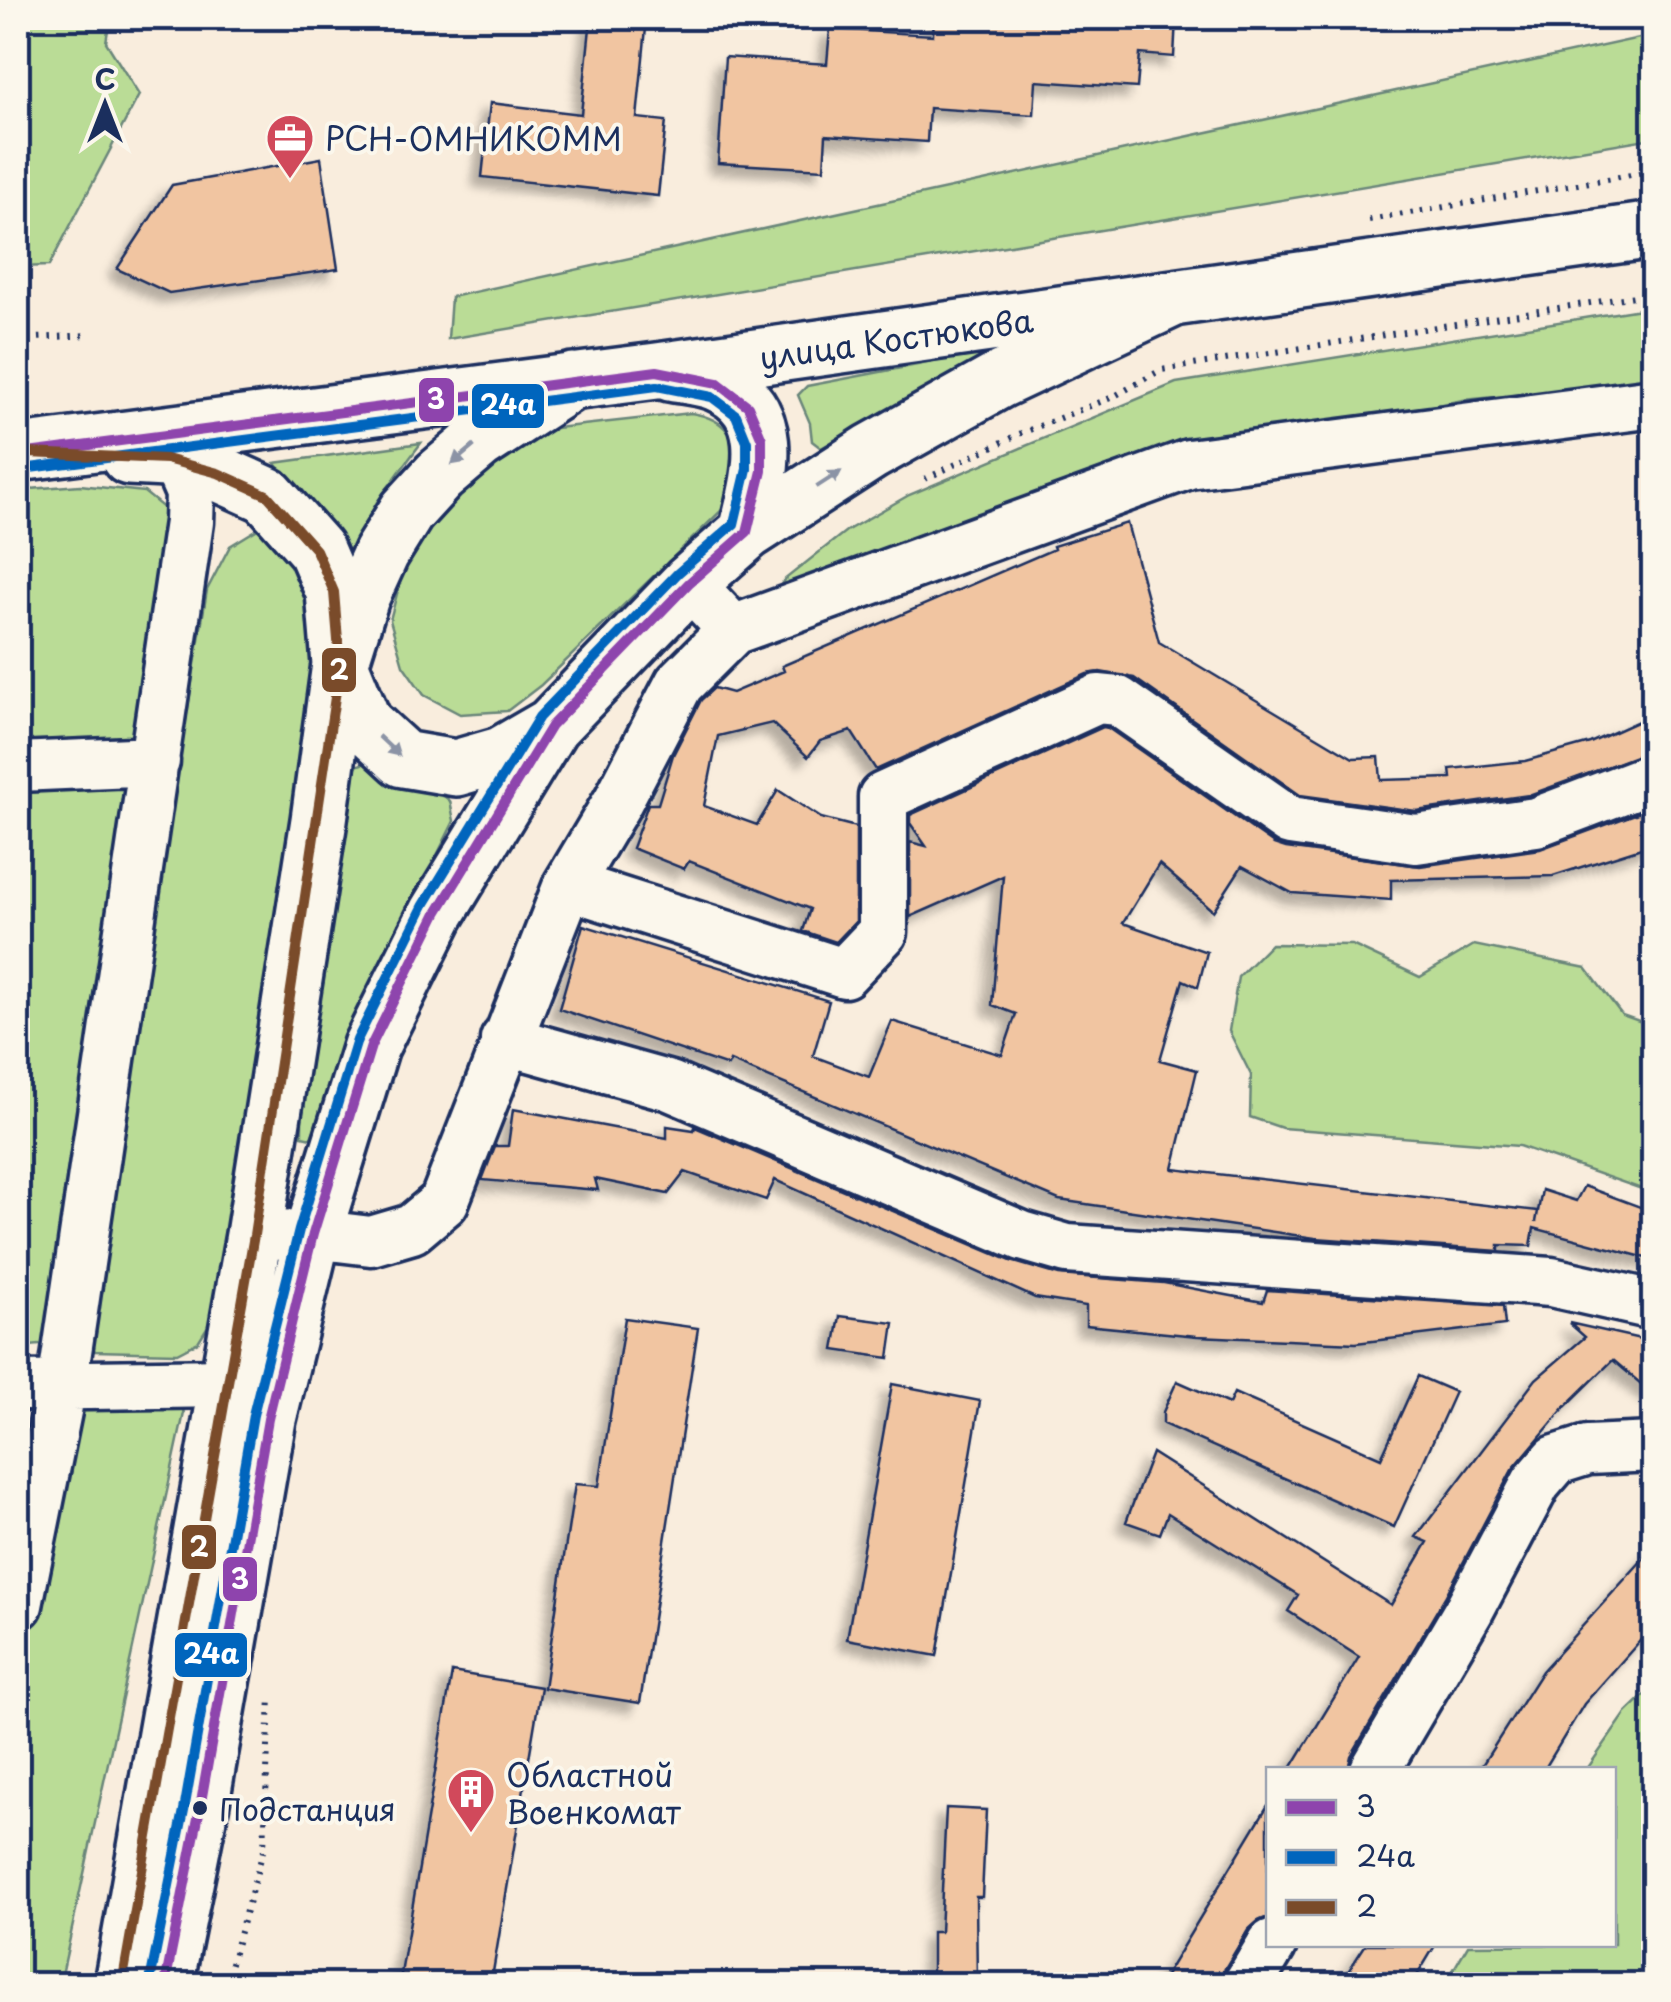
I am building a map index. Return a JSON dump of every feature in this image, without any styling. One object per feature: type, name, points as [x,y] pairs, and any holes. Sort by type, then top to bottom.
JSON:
[{"type":"main road","name":"улица Костюкова","points":[[23,453],[1170,300],[1654,230]]},
{"type":"main road","points":[[166,1984],[268,1419],[313,1234],[371,1046],[438,913],[552,726],[689,584],[747,532],[871,452],[1000,380],[1170,300]]},
{"type":"main road","points":[[657,370],[718,383],[748,406],[762,439],[762,470],[747,532]]},
{"type":"main road","points":[[122,1984],[254,1235],[340,664],[361,598],[407,511],[439,476],[479,442],[572,381]]},
{"type":"main road","points":[[23,453],[166,459],[218,473],[267,496],[316,550],[334,592],[340,664],[364,723],[403,759],[456,768],[501,756],[552,726]]},
{"type":"lane","points":[[254,1235],[313,1234],[371,1241],[412,1229],[444,1202],[568,886],[679,684],[733,630],[1188,464],[1654,404]]},
{"type":"lane","points":[[18,1605],[40,1386],[155,760],[184,552],[190,493],[177,463]]},
{"type":"lane","points":[[184,552],[206,524],[232,504],[267,496]]},
{"type":"lane","points":[[689,584],[733,630]]},
{"type":"lane","points":[[568,886],[844,974],[884,932],[882,797],[1098,699],[1118,701],[1290,821],[1310,826],[1416,839],[1536,822],[1654,778]]},
{"type":"lane","points":[[18,767],[155,760]]},
{"type":"lane","points":[[505,1040],[670,1086],[1022,1236],[1067,1249],[1552,1282],[1654,1305]]},
{"type":"lane","points":[[40,1386],[228,1382]]},
{"type":"lane","points":[[1377,1767],[1470,1610],[1536,1483],[1556,1460],[1588,1450],[1654,1446]]},
{"type":"lane","points":[[1248,1984],[1270,1947]]},
{"type":"path","points":[[917,483],[1019,434],[1113,397],[1162,370],[1654,293]]},
{"type":"path","points":[[18,340],[90,335]]},
{"type":"green space","points":[[18,18],[110,18],[106,42],[139,95],[49,266],[18,267]]},
{"type":"green space","points":[[1653,35],[1653,138],[448,339],[451,297]]},
{"type":"green space","points":[[1653,307],[1653,383],[1463,400],[1189,453],[770,600],[784,580],[846,531],[909,495],[1176,383]]},
{"type":"green space","points":[[1006,348],[821,448],[812,441],[810,423],[798,395],[807,386]]},
{"type":"green space","points":[[691,413],[723,426],[733,442],[741,476],[724,508],[541,685],[507,711],[460,714],[424,695],[403,665],[390,620],[405,564],[426,525],[495,457],[556,428]]},
{"type":"green space","points":[[421,443],[377,502],[346,562],[312,501],[275,463]]},
{"type":"green space","points":[[80,485],[144,492],[165,509],[166,551],[51,1344],[18,1347],[18,490]]},
{"type":"green space","points":[[261,527],[290,560],[307,597],[315,638],[316,682],[213,1318],[198,1342],[177,1353],[95,1351],[86,1338],[207,590],[230,546]]},
{"type":"green space","points":[[370,761],[438,791],[450,801],[454,821],[370,990],[311,1138],[302,1136],[302,1119],[356,766]]},
{"type":"green space","points":[[1271,944],[1352,945],[1420,977],[1474,945],[1586,968],[1622,1015],[1653,1026],[1653,1193],[1519,1146],[1282,1128],[1250,1117],[1251,1075],[1229,1031],[1238,977]]},
{"type":"green space","points":[[98,1399],[180,1402],[184,1413],[60,1984],[18,1984],[18,1672],[68,1416]]},
{"type":"green space","points":[[1653,1687],[1653,1984],[1445,1984],[1467,1947],[1616,1947],[1616,1767],[1588,1767],[1626,1713]]},
{"type":"building","points":[[591,18],[647,18],[637,118],[666,121],[658,196],[482,177],[490,103],[581,114]]},
{"type":"building","points":[[934,18],[1176,18],[1174,57],[1140,54],[1137,88],[1036,81],[1034,115],[929,108],[927,142],[826,135],[824,169],[718,163],[725,57],[827,64],[830,29],[933,35]]},
{"type":"building","points":[[321,158],[338,269],[169,293],[117,269],[172,185]]},
{"type":"building","points":[[1127,523],[1159,642],[1353,758],[1379,757],[1381,780],[1451,778],[1450,769],[1525,761],[1590,743],[1654,714],[1654,750],[1529,795],[1416,811],[1300,795],[1134,678],[1100,672],[1087,674],[876,770],[851,731],[820,741],[808,757],[772,723],[718,736],[704,806],[757,825],[778,790],[821,818],[856,827],[856,921],[836,942],[803,931],[810,909],[689,861],[684,869],[632,848],[648,804],[658,804],[673,755],[701,700],[714,688],[732,693],[784,671],[782,666],[1054,549],[1053,546]]},
{"type":"building","points":[[1103,727],[1274,844],[1286,848],[1420,866],[1540,849],[1654,807],[1654,844],[1553,876],[1391,880],[1391,900],[1292,893],[1242,866],[1213,911],[1159,864],[1123,923],[1207,952],[1198,987],[1183,980],[1160,1060],[1197,1070],[1173,1169],[1538,1211],[1536,1222],[1542,1190],[1576,1201],[1584,1186],[1654,1212],[1654,1260],[1534,1228],[1531,1246],[1499,1245],[1499,1251],[1315,1238],[1059,1200],[730,1061],[728,1066],[559,1009],[583,925],[829,1001],[813,1056],[869,1077],[892,1021],[1002,1055],[1016,1014],[992,1005],[1003,876],[910,917],[910,842],[926,846],[910,823],[910,815]]},
{"type":"building","points":[[513,1109],[667,1138],[667,1126],[694,1130],[695,1127],[1011,1261],[1059,1275],[1164,1283],[1263,1302],[1267,1290],[1503,1306],[1505,1325],[1356,1343],[1197,1336],[1086,1325],[1086,1306],[1035,1298],[775,1180],[766,1200],[685,1172],[668,1194],[595,1179],[598,1190],[482,1180],[495,1146],[508,1146]]},
{"type":"building","points":[[840,1316],[894,1323],[889,1358],[834,1350]]},
{"type":"building","points":[[625,1318],[698,1328],[640,1703],[544,1688],[575,1484],[599,1486]]},
{"type":"building","points":[[1569,1323],[1654,1342],[1654,1395],[1613,1360],[1564,1408],[1512,1470],[1445,1597],[1351,1756],[1349,1767],[1292,1767],[1359,1657],[1288,1611],[1298,1595],[1168,1513],[1160,1534],[1126,1522],[1152,1453],[1391,1605],[1428,1542],[1416,1537],[1536,1379],[1585,1337]]},
{"type":"building","points":[[1418,1376],[1455,1392],[1394,1527],[1163,1424],[1163,1412],[1177,1381],[1229,1404],[1234,1393],[1381,1458]]},
{"type":"building","points":[[892,1384],[980,1401],[937,1656],[847,1639]]},
{"type":"building","points":[[1654,1547],[1654,1625],[1584,1704],[1546,1767],[1481,1767],[1542,1671]]},
{"type":"building","name":"Областной Военкомат","points":[[452,1672],[541,1687],[491,1984],[400,1980]]},
{"type":"building","points":[[946,1808],[986,1810],[982,1897],[976,1897],[977,1984],[932,1984],[932,1932],[940,1932]]},
{"type":"building","points":[[1266,1808],[1266,1918],[1248,1930],[1224,1970],[1221,1984],[1160,1984]]},
{"type":"building","points":[[1364,1947],[1434,1947],[1412,1984],[1340,1984]]},
{"type":"transit line","name":"3","points":[[28,453],[657,371],[718,383],[748,406],[762,439],[762,471],[747,532],[689,583],[551,726],[437,913],[371,1046],[313,1234],[268,1419],[165,1984]]},
{"type":"transit line","name":"24a","points":[[30,468],[657,386],[712,397],[736,415],[747,442],[747,469],[734,524],[678,573],[539,717],[424,905],[357,1040],[299,1230],[253,1415],[150,1981]]},
{"type":"transit line","name":"2","points":[[28,453],[166,459],[218,473],[267,495],[316,550],[334,592],[340,664],[254,1235],[122,1984]]},
{"type":"place","name":"РСН-ОМНИКОММ","points":[[290,180]]},
{"type":"place","name":"Подстанция","points":[[200,1808]]},
{"type":"place","name":"Областной Военкомат","points":[[471,1834]]}]
